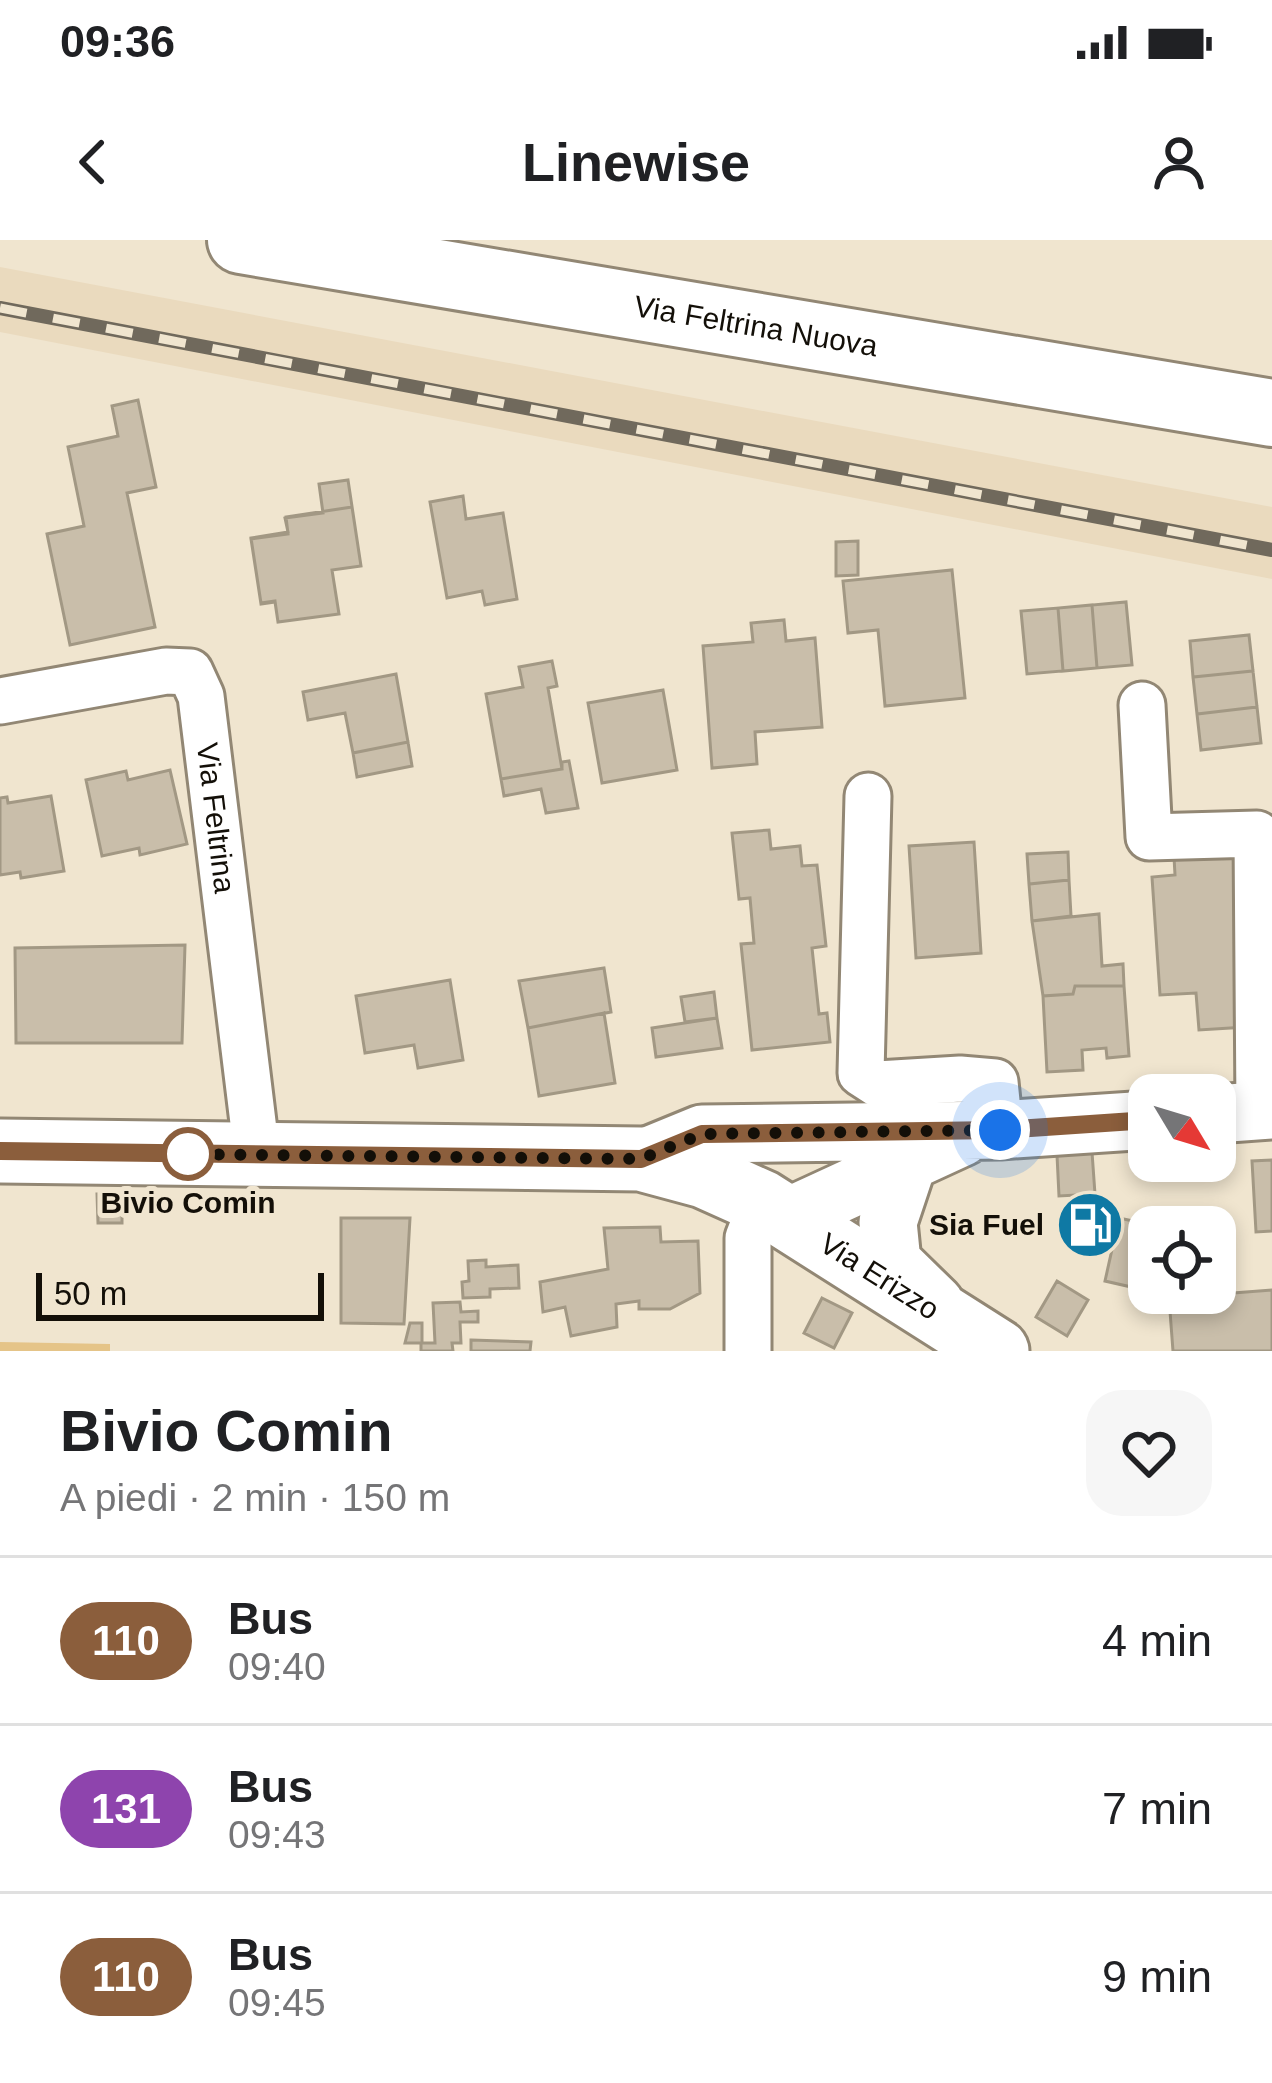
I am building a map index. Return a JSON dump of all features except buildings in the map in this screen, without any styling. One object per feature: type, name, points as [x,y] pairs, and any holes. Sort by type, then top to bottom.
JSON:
[{"type":"main road","name":"Via Feltrina Nuova","points":[[241,240],[1272,413]]},
{"type":"main road","name":"Via Erizzo","points":[[0,1151],[641,1159],[704,1176],[774,1210],[978,1339]]},
{"type":"street","name":"Via Feltrina","points":[[0,701],[166,671],[190,672],[201,696],[257,1154]]},
{"type":"street","points":[[1142,705],[1149,837],[1265,833],[1249,1112]]},
{"type":"street","points":[[868,796],[861,1073],[878,1084],[995,1082],[988,1130]]},
{"type":"street","points":[[641,1159],[702,1134],[988,1130],[1128,1121]]},
{"type":"street","points":[[748,1351],[748,1238],[774,1210],[988,1130]]},
{"type":"street","points":[[774,1210],[776,1172],[809,1132]]},
{"type":"street","points":[[908,1162],[888,1222],[892,1262],[978,1339]]},
{"type":"shaded area","points":[[0,267],[1272,507],[1272,579],[0,332]]},
{"type":"shaded area","points":[[0,1342],[110,1344],[110,1351],[0,1351]]},
{"type":"railway","points":[[0,308],[1272,550]]},
{"type":"bus line","name":"110","points":[[0,1151],[641,1159],[702,1134],[1036,1129],[1128,1122]]},
{"type":"place","name":"Bivio Comin","points":[[188,1154]]},
{"type":"place","name":"Sia Fuel","points":[[1090,1225]]},
{"type":"route","points":[[188,1154],[171,1154],[641,1159],[702,1134],[1000,1130]]}]
